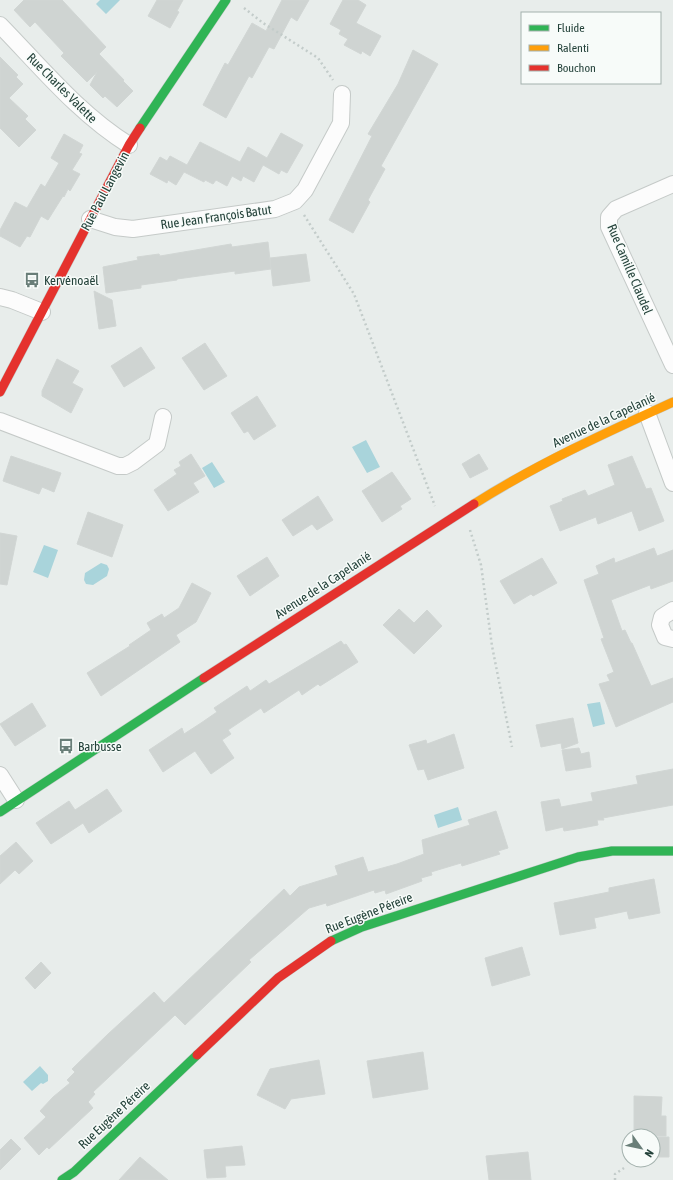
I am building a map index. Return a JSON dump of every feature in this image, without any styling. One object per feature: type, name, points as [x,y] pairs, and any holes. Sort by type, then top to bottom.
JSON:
[{"type":"street","name":"Rue Paul Langevin","points":[[0,392],[129,145],[226,0]]},
{"type":"street","name":"Rue Charles Valette","points":[[0,25],[87,115],[105,130],[129,145]]},
{"type":"street","name":"Rue Jean François Batut","points":[[90,219],[115,227],[133,229],[275,209],[295,200],[305,190],[341,123],[342,94]]},
{"type":"street","name":"Rue Camille Claudel","points":[[673,184],[616,209],[608,216],[609,227],[673,365]]},
{"type":"street","points":[[0,297],[12,300],[42,312]]},
{"type":"street","name":"Avenue de la Capelanié","points":[[0,812],[16,800],[460,512],[544,463],[673,402]]},
{"type":"street","points":[[648,413],[673,483]]},
{"type":"street","points":[[0,421],[118,466],[126,466],[157,444],[163,417]]},
{"type":"street","points":[[673,610],[662,617],[660,625],[665,637],[673,639]]},
{"type":"street","points":[[0,775],[16,800]]},
{"type":"street","name":"Rue Eugène Péreire","points":[[62,1180],[74,1172],[278,978],[324,944],[362,927],[578,857],[612,851],[673,851]]},
{"type":"path","points":[[241,6],[263,23],[318,58],[342,94]]},
{"type":"path","points":[[295,200],[354,294],[434,505],[445,522]]},
{"type":"path","points":[[460,512],[469,527],[481,565],[492,646],[512,747]]},
{"type":"path","points":[[615,1180],[615,1174],[624,1168]]},
{"type":"water","points":[[100,0],[120,0],[106,14],[96,4]]},
{"type":"water","points":[[366,440],[380,467],[367,473],[352,447]]},
{"type":"water","points":[[212,462],[225,482],[214,488],[202,468]]},
{"type":"water","points":[[44,545],[58,550],[48,578],[33,572]]},
{"type":"water","points":[[101,563],[107,565],[109,569],[107,576],[93,585],[86,584],[84,580],[85,573]]},
{"type":"water","points":[[600,702],[605,724],[593,727],[587,704]]},
{"type":"water","points":[[458,807],[462,820],[438,828],[434,815]]},
{"type":"water","points":[[40,1066],[48,1075],[48,1081],[43,1084],[41,1083],[32,1091],[23,1082]]},
{"type":"building","points":[[24,0],[62,0],[106,47],[99,54],[133,91],[117,107],[105,96],[103,98],[90,85],[97,72],[87,82],[61,56],[64,53],[35,22],[30,27],[14,10]]},
{"type":"building","points":[[157,0],[183,0],[177,11],[179,12],[170,28],[148,16]]},
{"type":"building","points":[[282,0],[309,0],[297,21],[291,17],[274,49],[269,47],[252,78],[249,76],[226,118],[203,105],[225,63],[228,65],[252,23],[266,31]]},
{"type":"building","points":[[343,0],[358,0],[366,5],[356,23],[381,36],[370,56],[362,51],[361,54],[344,45],[348,39],[339,34],[341,30],[330,24]]},
{"type":"building","points":[[413,50],[438,64],[381,166],[385,169],[368,200],[370,202],[353,233],[329,220],[372,136],[368,134],[398,84]]},
{"type":"building","points":[[0,57],[18,75],[16,77],[23,84],[9,98],[28,116],[25,119],[36,130],[19,147],[0,128]]},
{"type":"building","points":[[281,133],[303,145],[287,173],[281,170],[279,174],[263,165],[254,182],[243,176],[241,181],[232,176],[227,186],[216,180],[213,184],[205,180],[204,182],[184,172],[176,185],[168,180],[167,183],[150,174],[160,157],[167,161],[170,156],[187,165],[200,142],[240,162],[248,147],[267,158]]},
{"type":"building","points":[[64,134],[83,145],[79,153],[82,154],[72,170],[80,174],[70,191],[68,189],[48,220],[41,216],[30,237],[27,236],[20,247],[0,236],[0,230],[15,202],[27,208],[41,184],[45,187],[59,163],[51,158]]},
{"type":"building","points":[[268,242],[271,269],[235,274],[235,271],[177,279],[141,285],[141,288],[106,293],[103,267],[138,260],[137,257],[159,254],[160,256],[231,244],[232,247]]},
{"type":"building","points":[[306,254],[310,281],[273,286],[270,258]]},
{"type":"building","points":[[94,291],[112,300],[116,326],[99,329]]},
{"type":"building","points":[[205,343],[227,376],[204,390],[182,358]]},
{"type":"building","points":[[141,347],[155,368],[124,387],[111,366]]},
{"type":"building","points":[[57,359],[79,371],[72,383],[83,389],[71,413],[42,396],[42,391]]},
{"type":"building","points":[[257,396],[276,426],[254,440],[248,431],[244,433],[231,413]]},
{"type":"building","points":[[191,454],[205,476],[193,483],[199,492],[168,511],[154,490],[177,474],[174,470],[181,466],[179,462]]},
{"type":"building","points":[[479,454],[488,469],[470,478],[462,464]]},
{"type":"building","points":[[11,456],[61,473],[54,492],[42,487],[39,494],[3,481]]},
{"type":"building","points":[[632,456],[646,489],[651,488],[664,521],[639,531],[632,511],[598,524],[596,517],[560,531],[550,506],[563,501],[562,499],[585,490],[588,496],[615,485],[608,465]]},
{"type":"building","points":[[392,472],[411,499],[400,506],[402,509],[382,522],[362,491]]},
{"type":"building","points":[[318,496],[333,520],[317,530],[312,524],[293,536],[282,520]]},
{"type":"building","points":[[88,512],[123,525],[112,557],[77,544]]},
{"type":"building","points":[[0,533],[17,536],[7,585],[0,584]]},
{"type":"building","points":[[654,548],[657,556],[673,550],[673,581],[651,589],[650,585],[611,600],[622,631],[625,630],[632,643],[651,686],[673,678],[673,702],[616,727],[599,684],[610,681],[607,675],[614,672],[601,639],[604,638],[584,580],[599,574],[596,566],[614,558],[615,563]]},
{"type":"building","points":[[267,557],[279,576],[250,596],[237,576]]},
{"type":"building","points":[[542,558],[557,583],[533,596],[531,594],[514,604],[500,581]]},
{"type":"building","points":[[192,583],[211,593],[196,622],[176,635],[180,642],[101,696],[87,673],[130,646],[129,645],[151,630],[147,623],[162,614],[164,618],[179,608]]},
{"type":"building","points":[[399,609],[414,623],[427,610],[442,626],[414,654],[383,625]]},
{"type":"building","points":[[341,641],[344,645],[346,644],[358,662],[320,686],[318,684],[302,695],[299,690],[264,713],[261,708],[228,730],[231,734],[222,740],[234,758],[211,774],[195,751],[163,772],[149,750],[182,728],[184,734],[201,723],[217,712],[214,708],[247,686],[250,691],[266,680],[269,684]]},
{"type":"building","points":[[32,703],[46,726],[15,746],[0,724]]},
{"type":"building","points":[[573,718],[578,743],[562,749],[561,743],[541,747],[536,725]]},
{"type":"building","points":[[454,734],[464,768],[428,780],[424,769],[418,770],[409,745],[426,740],[427,744]]},
{"type":"building","points":[[579,748],[581,754],[589,752],[591,767],[566,771],[562,750]]},
{"type":"building","points":[[673,769],[673,805],[603,818],[604,820],[597,820],[598,825],[564,831],[563,827],[546,831],[541,802],[559,799],[561,807],[593,801],[591,793],[638,784],[636,776]]},
{"type":"building","points":[[107,789],[122,811],[89,833],[83,823],[51,844],[36,823],[69,801],[75,810]]},
{"type":"building","points":[[496,811],[508,848],[498,851],[500,854],[462,866],[461,863],[431,872],[432,875],[421,878],[422,881],[386,894],[385,890],[375,893],[374,890],[327,906],[326,903],[309,908],[249,960],[251,962],[185,1025],[175,1015],[93,1092],[95,1094],[88,1102],[93,1108],[49,1149],[47,1147],[39,1155],[24,1138],[46,1117],[40,1111],[53,1097],[70,1083],[67,1080],[75,1072],[72,1069],[108,1034],[154,992],[164,1003],[284,889],[290,896],[299,887],[338,875],[335,866],[363,857],[368,872],[397,864],[424,854],[422,840],[470,825],[468,820]]},
{"type":"building","points":[[16,842],[33,861],[19,874],[15,870],[0,884],[0,856]]},
{"type":"building","points":[[654,879],[660,913],[629,919],[627,911],[594,918],[596,928],[560,935],[554,903],[609,892],[609,888]]},
{"type":"building","points":[[522,947],[530,975],[492,986],[485,958]]},
{"type":"building","points":[[41,962],[51,973],[35,989],[25,978]]},
{"type":"building","points":[[423,1052],[428,1089],[373,1098],[367,1061]]},
{"type":"building","points":[[319,1060],[325,1094],[291,1099],[285,1109],[257,1095],[270,1069]]},
{"type":"building","points":[[634,1096],[662,1097],[661,1116],[666,1116],[666,1136],[661,1136],[661,1128],[634,1128]]},
{"type":"building","points":[[661,1137],[669,1137],[669,1157],[661,1157]]},
{"type":"building","points":[[11,1139],[21,1149],[0,1170],[0,1150]]},
{"type":"building","points":[[242,1146],[245,1165],[225,1166],[226,1177],[207,1178],[204,1150]]},
{"type":"building","points":[[528,1152],[531,1180],[489,1180],[486,1156]]},
{"type":"building","points":[[140,1157],[168,1180],[119,1180]]},
{"type":"traffic: fast","points":[[140,128],[226,0]]},
{"type":"traffic: fast","points":[[0,812],[204,678]]},
{"type":"traffic: fast","points":[[331,941],[362,927],[578,857],[612,851],[673,851]]},
{"type":"traffic: fast","points":[[62,1180],[74,1172],[197,1055]]},
{"type":"traffic: slow","points":[[474,504],[547,462],[673,402]]},
{"type":"traffic: jam","points":[[0,392],[129,145],[140,128]]},
{"type":"traffic: jam","points":[[204,678],[474,504]]},
{"type":"traffic: jam","points":[[197,1055],[278,978],[331,941]]},
{"type":"place","name":"Kervénoaël","points":[[32,280]]},
{"type":"place","name":"Barbusse","points":[[66,746]]}]
